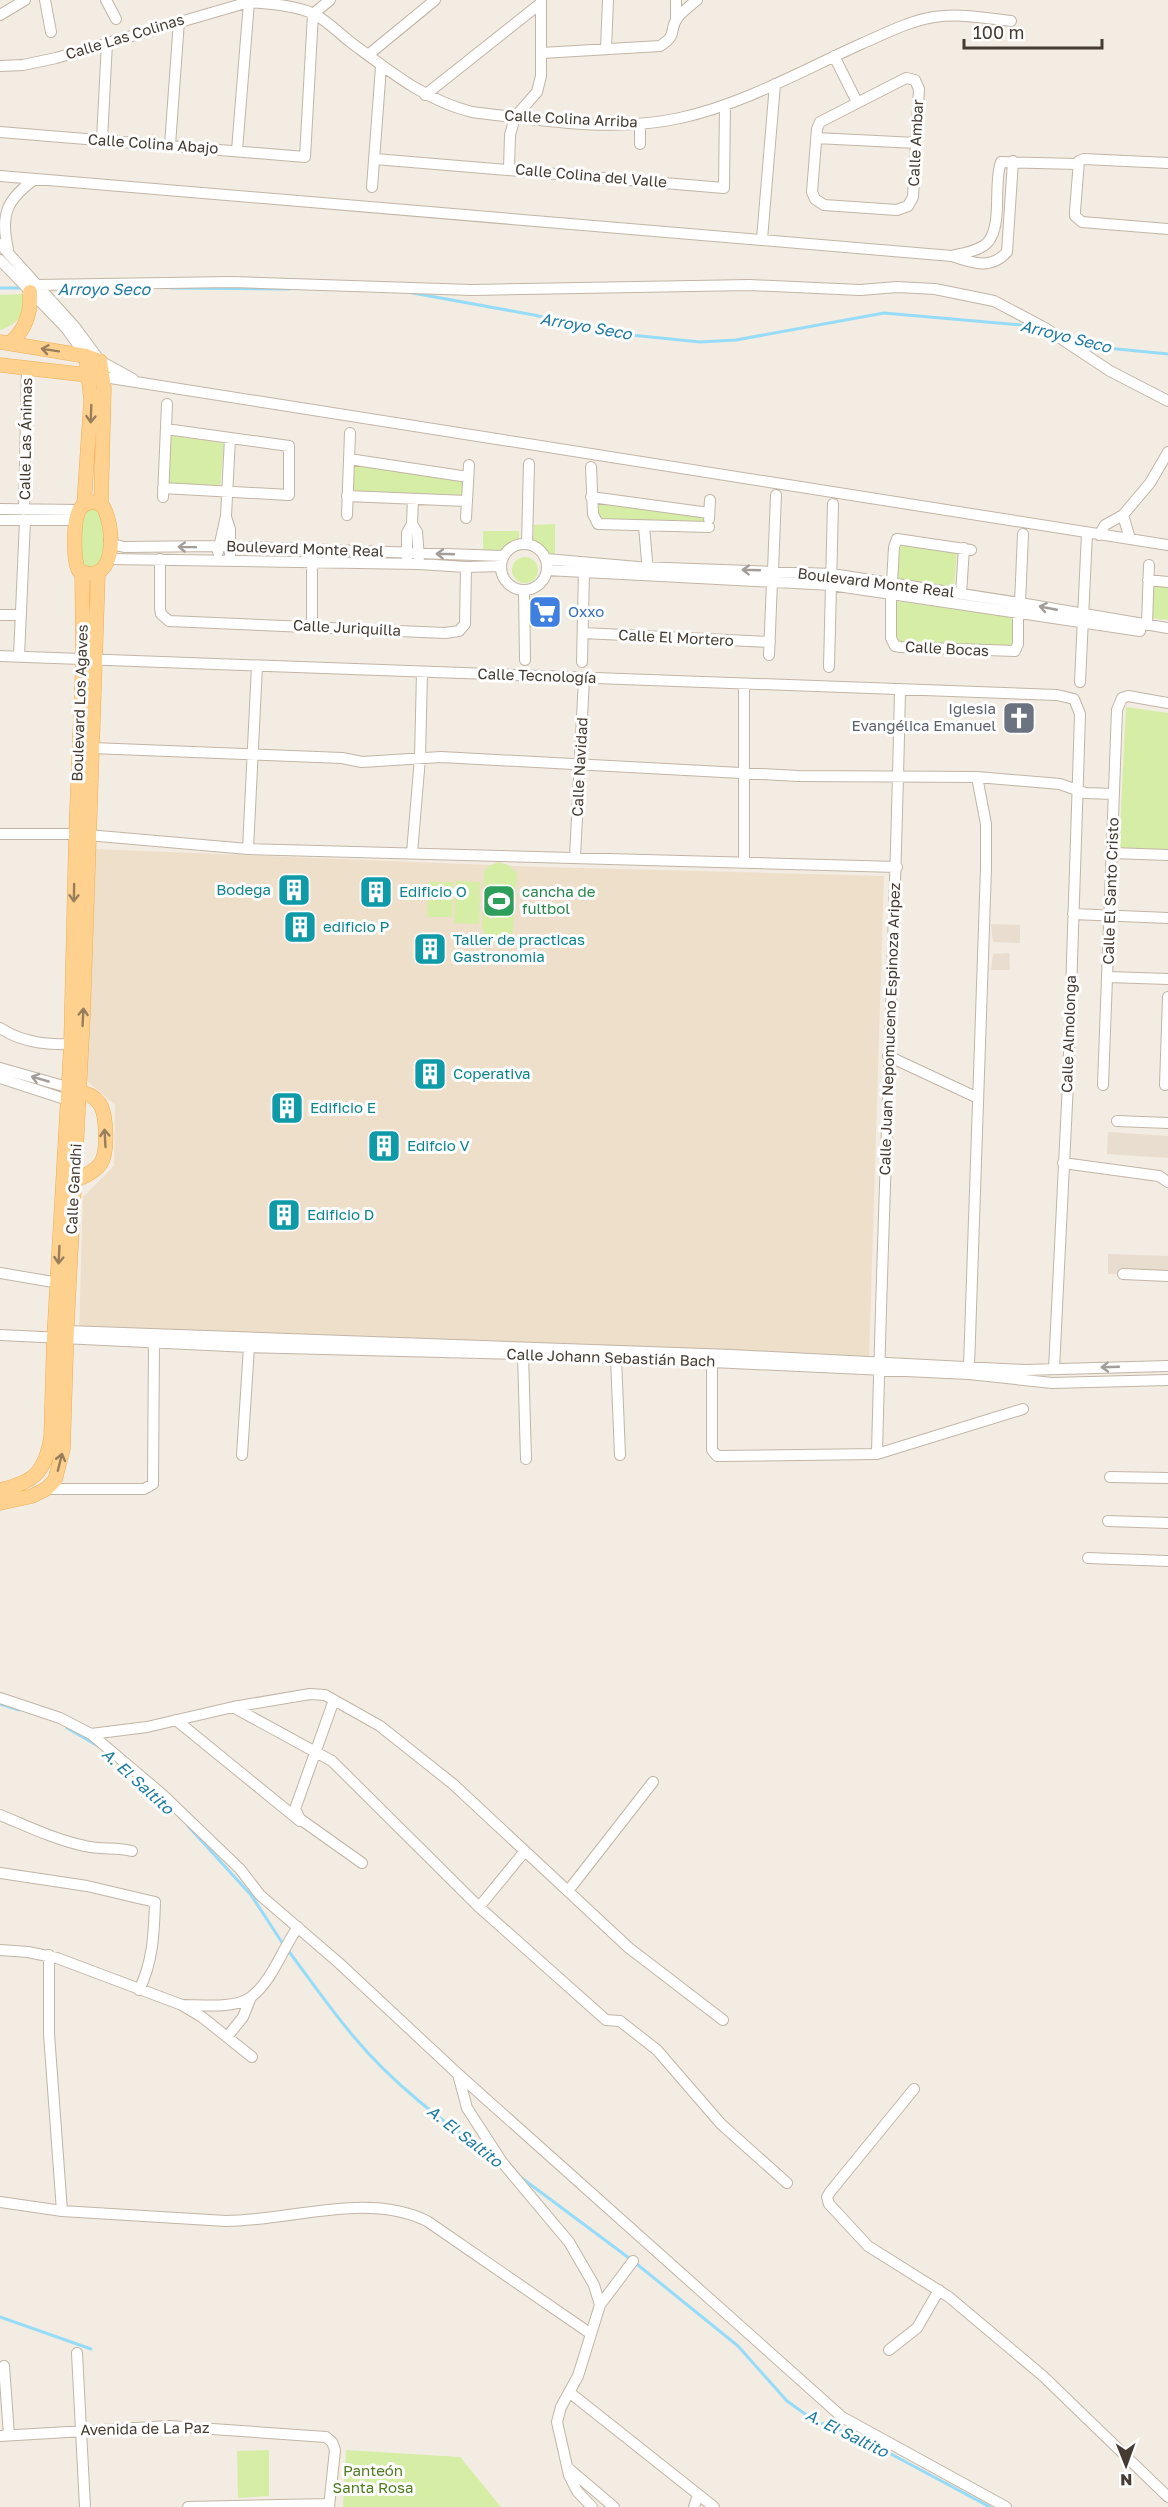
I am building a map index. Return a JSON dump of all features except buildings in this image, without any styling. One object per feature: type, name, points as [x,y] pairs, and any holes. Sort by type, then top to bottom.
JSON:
[{"type":"main road","points":[[5,342],[19,335],[29,316],[33,289]]},
{"type":"main road","points":[[5,342],[86,356],[100,361],[97,376],[101,504],[108,517],[109,559],[104,570],[98,574],[82,572]]},
{"type":"main road","points":[[86,356],[97,376]]},
{"type":"main road","points":[[0,365],[97,376]]},
{"type":"main road","name":"Boulevard Los Agaves","points":[[83,835],[92,748],[89,659],[82,572],[75,560],[97,376]]},
{"type":"main road","points":[[80,511],[101,504]]},
{"type":"main road","name":"Boulevard Los Agaves","points":[[83,835],[89,659],[98,574]]},
{"type":"main road","name":"Calle Gandhi","points":[[46,1490],[55,1480],[63,1449],[63,1283],[74,1096],[83,835]]},
{"type":"main road","points":[[74,1096],[88,1094],[96,1099],[103,1110],[106,1150],[100,1166],[75,1181]]},
{"type":"main road","name":"Calle Gandhi","points":[[63,1283],[75,1181],[74,1096]]},
{"type":"main road","name":"Calle Gandhi","points":[[0,1490],[25,1483],[36,1476],[48,1452],[63,1337]]},
{"type":"main road","points":[[0,1503],[32,1496],[46,1490]]},
{"type":"street","points":[[0,15],[25,0]]},
{"type":"street","points":[[45,0],[51,32]]},
{"type":"street","points":[[106,0],[116,19]]},
{"type":"street","points":[[313,14],[330,0]]},
{"type":"street","points":[[368,55],[435,0]]},
{"type":"street","points":[[606,49],[608,0]]},
{"type":"street","points":[[542,53],[660,46],[674,33],[676,0]]},
{"type":"street","points":[[676,19],[697,0]]},
{"type":"street","points":[[509,169],[510,135],[515,117],[537,92],[541,76],[541,1]]},
{"type":"street","points":[[425,95],[541,1]]},
{"type":"street","points":[[237,150],[249,2]]},
{"type":"street","name":"Calle Colina Arriba","points":[[249,2],[285,6],[313,14],[381,67],[425,95],[465,111],[574,123],[640,125],[681,118],[725,105],[898,28],[933,17],[964,15],[1011,21]]},
{"type":"street","name":"Calle Las Colinas","points":[[0,66],[23,65],[56,58],[249,2]]},
{"type":"street","name":"Calle Colina Abajo","points":[[0,132],[305,157],[313,14]]},
{"type":"street","points":[[170,145],[180,21]]},
{"type":"street","points":[[102,140],[107,42]]},
{"type":"street","points":[[834,56],[857,102],[820,122],[816,138],[916,143]]},
{"type":"street","points":[[372,187],[381,67]]},
{"type":"street","name":"Calle Ambar","points":[[816,138],[812,192],[815,198],[824,204],[834,205],[897,210],[908,206],[913,197],[919,89],[915,80],[906,78],[857,102]]},
{"type":"street","points":[[762,239],[775,84]]},
{"type":"street","name":"Calle Colina del Valle","points":[[375,159],[724,188],[725,105]]},
{"type":"street","points":[[640,125],[640,144]]},
{"type":"street","points":[[952,256],[979,248],[988,242],[994,221],[1001,162],[1078,164],[1084,159],[1168,164]]},
{"type":"street","points":[[0,176],[952,256],[976,264],[1001,259],[1007,252],[1013,161]]},
{"type":"street","points":[[1078,164],[1075,211],[1077,220],[1168,229]]},
{"type":"street","points":[[12,258],[3,235],[2,213],[19,191],[35,179]]},
{"type":"street","points":[[0,244],[86,356]]},
{"type":"street","points":[[0,260],[79,332],[100,361],[141,383]]},
{"type":"street","points":[[33,289],[231,282],[472,290],[750,285],[860,290],[897,287],[935,289],[994,301],[1045,328],[1110,371],[1167,402]]},
{"type":"street","name":"Calle Las Ánimas","points":[[19,656],[27,368]]},
{"type":"street","points":[[97,376],[1168,545]]},
{"type":"street","points":[[166,429],[288,446],[288,495],[228,491],[163,492],[167,404]]},
{"type":"street","points":[[346,515],[350,433]]},
{"type":"street","points":[[218,561],[218,546],[226,516],[230,438]]},
{"type":"street","points":[[1099,534],[1104,525],[1123,515],[1150,483],[1168,453]]},
{"type":"street","points":[[349,459],[468,477]]},
{"type":"street","points":[[527,544],[529,464]]},
{"type":"street","points":[[466,518],[469,465]]},
{"type":"street","points":[[591,467],[593,514],[598,524],[709,527]]},
{"type":"street","points":[[769,655],[776,495]]},
{"type":"street","points":[[347,496],[467,501]]},
{"type":"street","points":[[591,497],[710,513]]},
{"type":"street","points":[[413,499],[412,524],[407,533],[406,552],[415,561]]},
{"type":"street","points":[[709,527],[710,500]]},
{"type":"street","points":[[829,667],[833,504]]},
{"type":"street","points":[[0,510],[24,516]]},
{"type":"street","points":[[0,520],[80,511]]},
{"type":"street","points":[[1123,515],[1131,539]]},
{"type":"street","points":[[226,516],[230,529],[230,562]]},
{"type":"street","points":[[618,519],[709,527]]},
{"type":"street","points":[[412,524],[417,532],[415,561]]},
{"type":"street","points":[[643,571],[644,526]]},
{"type":"street","points":[[1080,682],[1087,533]]},
{"type":"street","points":[[1019,608],[1023,534]]},
{"type":"street","points":[[891,589],[894,547],[897,539],[967,549],[961,594]]},
{"type":"street","name":"Boulevard Monte Real","points":[[109,540],[124,547],[218,546],[406,552]]},
{"type":"street","points":[[527,544],[536,547],[547,565],[545,578],[537,586],[524,590],[507,582],[502,561],[513,547],[527,544]]},
{"type":"street","points":[[312,550],[312,626]]},
{"type":"street","name":"Boulevard Monte Real","points":[[109,559],[313,563],[502,561]]},
{"type":"street","name":"Calle Juriquilla","points":[[160,559],[160,608],[161,614],[169,621],[445,633],[459,631],[463,628],[466,617],[466,567]]},
{"type":"street","name":"Boulevard Monte Real","points":[[415,561],[466,567],[502,561]]},
{"type":"street","name":"Boulevard Monte Real","points":[[547,565],[584,571],[643,571]]},
{"type":"street","name":"Boulevard Monte Real","points":[[547,565],[831,580],[1019,608],[1168,634]]},
{"type":"street","points":[[1147,625],[1149,565]]},
{"type":"street","points":[[582,662],[584,571]]},
{"type":"street","points":[[1148,580],[1168,582]]},
{"type":"street","name":"Boulevard Monte Real","points":[[891,589],[961,594],[1019,608]]},
{"type":"street","name":"Calle Bocas","points":[[891,589],[891,638],[892,643],[900,647],[1015,651],[1018,644],[1019,608]]},
{"type":"street","points":[[524,590],[525,660]]},
{"type":"street","points":[[0,615],[21,615]]},
{"type":"street","name":"Boulevard Monte Real","points":[[1083,619],[1168,628]]},
{"type":"street","name":"Calle El Mortero","points":[[583,633],[770,642]]},
{"type":"street","name":"Calle Tecnología","points":[[0,656],[900,688],[1057,695],[1074,699]]},
{"type":"street","points":[[248,849],[257,666]]},
{"type":"street","points":[[412,853],[420,758],[422,672]]},
{"type":"street","name":"Calle Navidad","points":[[575,857],[584,678]]},
{"type":"street","points":[[744,684],[744,863]]},
{"type":"street","name":"Calle Juan Nepomuceno Espinoza Aripez","points":[[877,1454],[888,1056],[897,867],[900,688]]},
{"type":"street","name":"Calle El Santo Cristo","points":[[1104,1085],[1117,710],[1122,698],[1132,696],[1168,703]]},
{"type":"street","name":"Calle Almolonga","points":[[1054,1369],[1078,790],[1080,714],[1074,699]]},
{"type":"street","points":[[92,748],[342,758],[362,762],[420,758],[485,759],[798,776],[977,777],[1041,782],[1091,794],[1114,794]]},
{"type":"street","points":[[969,1367],[986,868],[986,824],[977,777]]},
{"type":"street","points":[[0,834],[83,835],[248,849],[897,867]]},
{"type":"street","points":[[1112,854],[1168,855]]},
{"type":"street","points":[[1073,915],[1168,918]]},
{"type":"street","points":[[1108,977],[1168,979]]},
{"type":"street","points":[[1165,1085],[1168,998]]},
{"type":"street","points":[[0,1028],[28,1042],[76,1044]]},
{"type":"street","points":[[888,1056],[978,1098]]},
{"type":"street","points":[[0,1068],[74,1096]]},
{"type":"street","points":[[0,1078],[74,1096]]},
{"type":"street","points":[[1117,1121],[1168,1123]]},
{"type":"street","points":[[1063,1163],[1159,1176],[1168,1182]]},
{"type":"street","points":[[0,1273],[63,1283]]},
{"type":"street","points":[[1123,1274],[1168,1276]]},
{"type":"street","points":[[0,1335],[63,1337]]},
{"type":"street","name":"Calle Johann Sebastián Bach","points":[[63,1337],[879,1365],[1052,1383],[1168,1380]]},
{"type":"street","name":"Calle Johann Sebastián Bach","points":[[63,1337],[249,1347],[523,1353],[712,1362],[1024,1370],[1168,1366]]},
{"type":"street","points":[[46,1490],[144,1488],[153,1484],[154,1342]]},
{"type":"street","points":[[242,1455],[249,1347]]},
{"type":"street","points":[[523,1353],[526,1459]]},
{"type":"street","points":[[616,1358],[620,1455]]},
{"type":"street","points":[[712,1362],[712,1450],[714,1455],[877,1454],[1023,1408]]},
{"type":"street","points":[[1110,1477],[1168,1478]]},
{"type":"street","points":[[1108,1521],[1168,1523]]},
{"type":"street","points":[[1088,1558],[1168,1561]]},
{"type":"street","points":[[91,1734],[147,1727],[233,1707],[310,1694],[318,1694],[334,1700],[380,1726],[410,1748],[453,1784],[629,1948],[723,2020]]},
{"type":"street","points":[[0,1698],[60,1718],[91,1734],[208,1837],[240,1869],[260,1895],[339,1963],[458,2074],[842,2417],[1006,2507]]},
{"type":"street","points":[[334,1700],[295,1809],[300,1819],[362,1863]]},
{"type":"street","points":[[233,1707],[315,1751],[337,1766],[479,1907],[606,2020],[620,2021],[657,2050],[721,2124],[787,2183]]},
{"type":"street","points":[[176,1720],[311,1831]]},
{"type":"street","points":[[568,1891],[653,1782]]},
{"type":"street","points":[[1,1819],[87,1847],[122,1848],[132,1851]]},
{"type":"street","points":[[479,1907],[525,1851]]},
{"type":"street","points":[[0,1873],[87,1886],[155,1902],[148,1973],[139,1990]]},
{"type":"street","points":[[227,2037],[243,2017],[250,1997],[267,1979],[298,1927]]},
{"type":"street","points":[[0,1950],[49,1955],[182,2005],[252,2056]]},
{"type":"street","points":[[49,1955],[49,2034],[62,2211]]},
{"type":"street","points":[[182,2005],[219,2005],[250,1997]]},
{"type":"street","points":[[458,2074],[467,2108],[502,2163],[569,2242],[594,2284],[600,2305]]},
{"type":"street","points":[[914,2089],[827,2197],[829,2204],[868,2246],[939,2290],[1043,2376],[1168,2497]]},
{"type":"street","points":[[0,2202],[62,2211],[226,2221],[253,2220],[330,2209],[386,2210],[408,2213],[433,2224],[591,2334]]},
{"type":"street","points":[[592,2507],[572,2484],[557,2422],[561,2407],[578,2376],[600,2305],[633,2261]]},
{"type":"street","points":[[889,2350],[917,2328],[939,2290]]},
{"type":"street","points":[[77,2353],[85,2507]]},
{"type":"street","points":[[4,2366],[4,2435]]},
{"type":"street","points":[[569,2392],[714,2507]]},
{"type":"street","name":"Avenida de La Paz","points":[[4,2435],[169,2426],[326,2437],[334,2445],[335,2455],[329,2505]]},
{"type":"street","points":[[567,2468],[614,2507]]},
{"type":"street","points":[[694,2507],[698,2495]]},
{"type":"street","points":[[188,2507],[329,2505]]},
{"type":"shaded area","points":[[96,849],[542,867],[884,876],[869,1360],[79,1332],[83,1197],[114,1166],[115,1105],[87,1081]]},
{"type":"shaded area","points":[[991,924],[1020,925],[1020,943],[993,942]]},
{"type":"shaded area","points":[[1009,953],[1010,970],[991,970],[993,954]]},
{"type":"shaded area","points":[[1108,1132],[1168,1136],[1168,1158],[1107,1154]]},
{"type":"shaded area","points":[[1108,1254],[1168,1256],[1168,1275],[1108,1274]]},
{"type":"green space","points":[[23,294],[20,317],[0,330],[0,295]]},
{"type":"green space","points":[[168,435],[224,443],[220,489],[165,486]]},
{"type":"green space","points":[[352,463],[466,480],[465,498],[351,493]]},
{"type":"green space","points":[[598,501],[707,515],[705,525],[597,519]]},
{"type":"green space","points":[[86,506],[104,511],[105,560],[98,569],[82,567],[79,516]]},
{"type":"green space","points":[[555,524],[555,558],[549,557],[543,548],[533,541],[534,525]]},
{"type":"green space","points":[[483,531],[519,531],[519,542],[505,552],[483,555]]},
{"type":"green space","points":[[897,541],[957,551],[954,589],[896,579]]},
{"type":"green space","points":[[525,557],[535,560],[538,570],[535,580],[525,583],[515,580],[512,570],[515,560]]},
{"type":"green space","points":[[1151,583],[1168,585],[1168,620],[1150,618]]},
{"type":"green space","points":[[895,601],[1015,617],[1016,650],[894,644]]},
{"type":"green space","points":[[1126,707],[1168,713],[1168,851],[1119,850]]},
{"type":"green space","name":"cancha de fultbol","points":[[498,862],[508,865],[517,873],[513,932],[509,937],[497,939],[487,935],[482,929],[484,871]]},
{"type":"green space","points":[[456,881],[480,882],[479,924],[454,923]]},
{"type":"green space","points":[[428,882],[453,882],[452,917],[427,917]]},
{"type":"green space","points":[[269,2450],[269,2496],[238,2498],[237,2451]]},
{"type":"green space","name":"Panteón Santa Rosa","points":[[346,2450],[460,2457],[501,2507],[343,2507]]},
{"type":"waterway","name":"Arroyo Seco","points":[[0,288],[23,288]]},
{"type":"waterway","name":"Arroyo Seco","points":[[170,288],[290,289]]},
{"type":"waterway","name":"Arroyo Seco","points":[[413,293],[534,315],[611,333],[700,342],[736,340],[884,313],[1032,326]]},
{"type":"waterway","name":"Arroyo Seco","points":[[1064,335],[1097,347],[1168,354]]},
{"type":"waterway","name":"A. El Saltito","points":[[0,1704],[19,1710]]},
{"type":"waterway","name":"A. El Saltito","points":[[67,1728],[98,1746]]},
{"type":"waterway","name":"A. El Saltito","points":[[188,1826],[251,1895],[283,1944]]},
{"type":"waterway","name":"A. El Saltito","points":[[287,1949],[369,2054],[402,2086],[492,2156]]},
{"type":"waterway","name":"A. El Saltito","points":[[519,2176],[633,2261],[738,2346],[787,2401],[815,2421],[863,2439],[990,2507]]},
{"type":"waterway","points":[[0,2317],[91,2349]]},
{"type":"place","name":"Oxxo","points":[[545,612]]},
{"type":"place","name":"Iglesia Evangélica Emanuel","points":[[1019,718]]},
{"type":"place","name":"Bodega","points":[[294,890]]},
{"type":"place","name":"Edificio O","points":[[376,892]]},
{"type":"place","name":"cancha de fultbol","points":[[499,901]]},
{"type":"place","name":"edificio P","points":[[300,927]]},
{"type":"place","name":"Taller de practicas Gastronomia","points":[[430,949]]},
{"type":"place","name":"Coperativa","points":[[430,1074]]},
{"type":"place","name":"Edificio E","points":[[287,1108]]},
{"type":"place","name":"Edifcio V","points":[[384,1146]]},
{"type":"place","name":"Edificio D","points":[[284,1215]]}]
